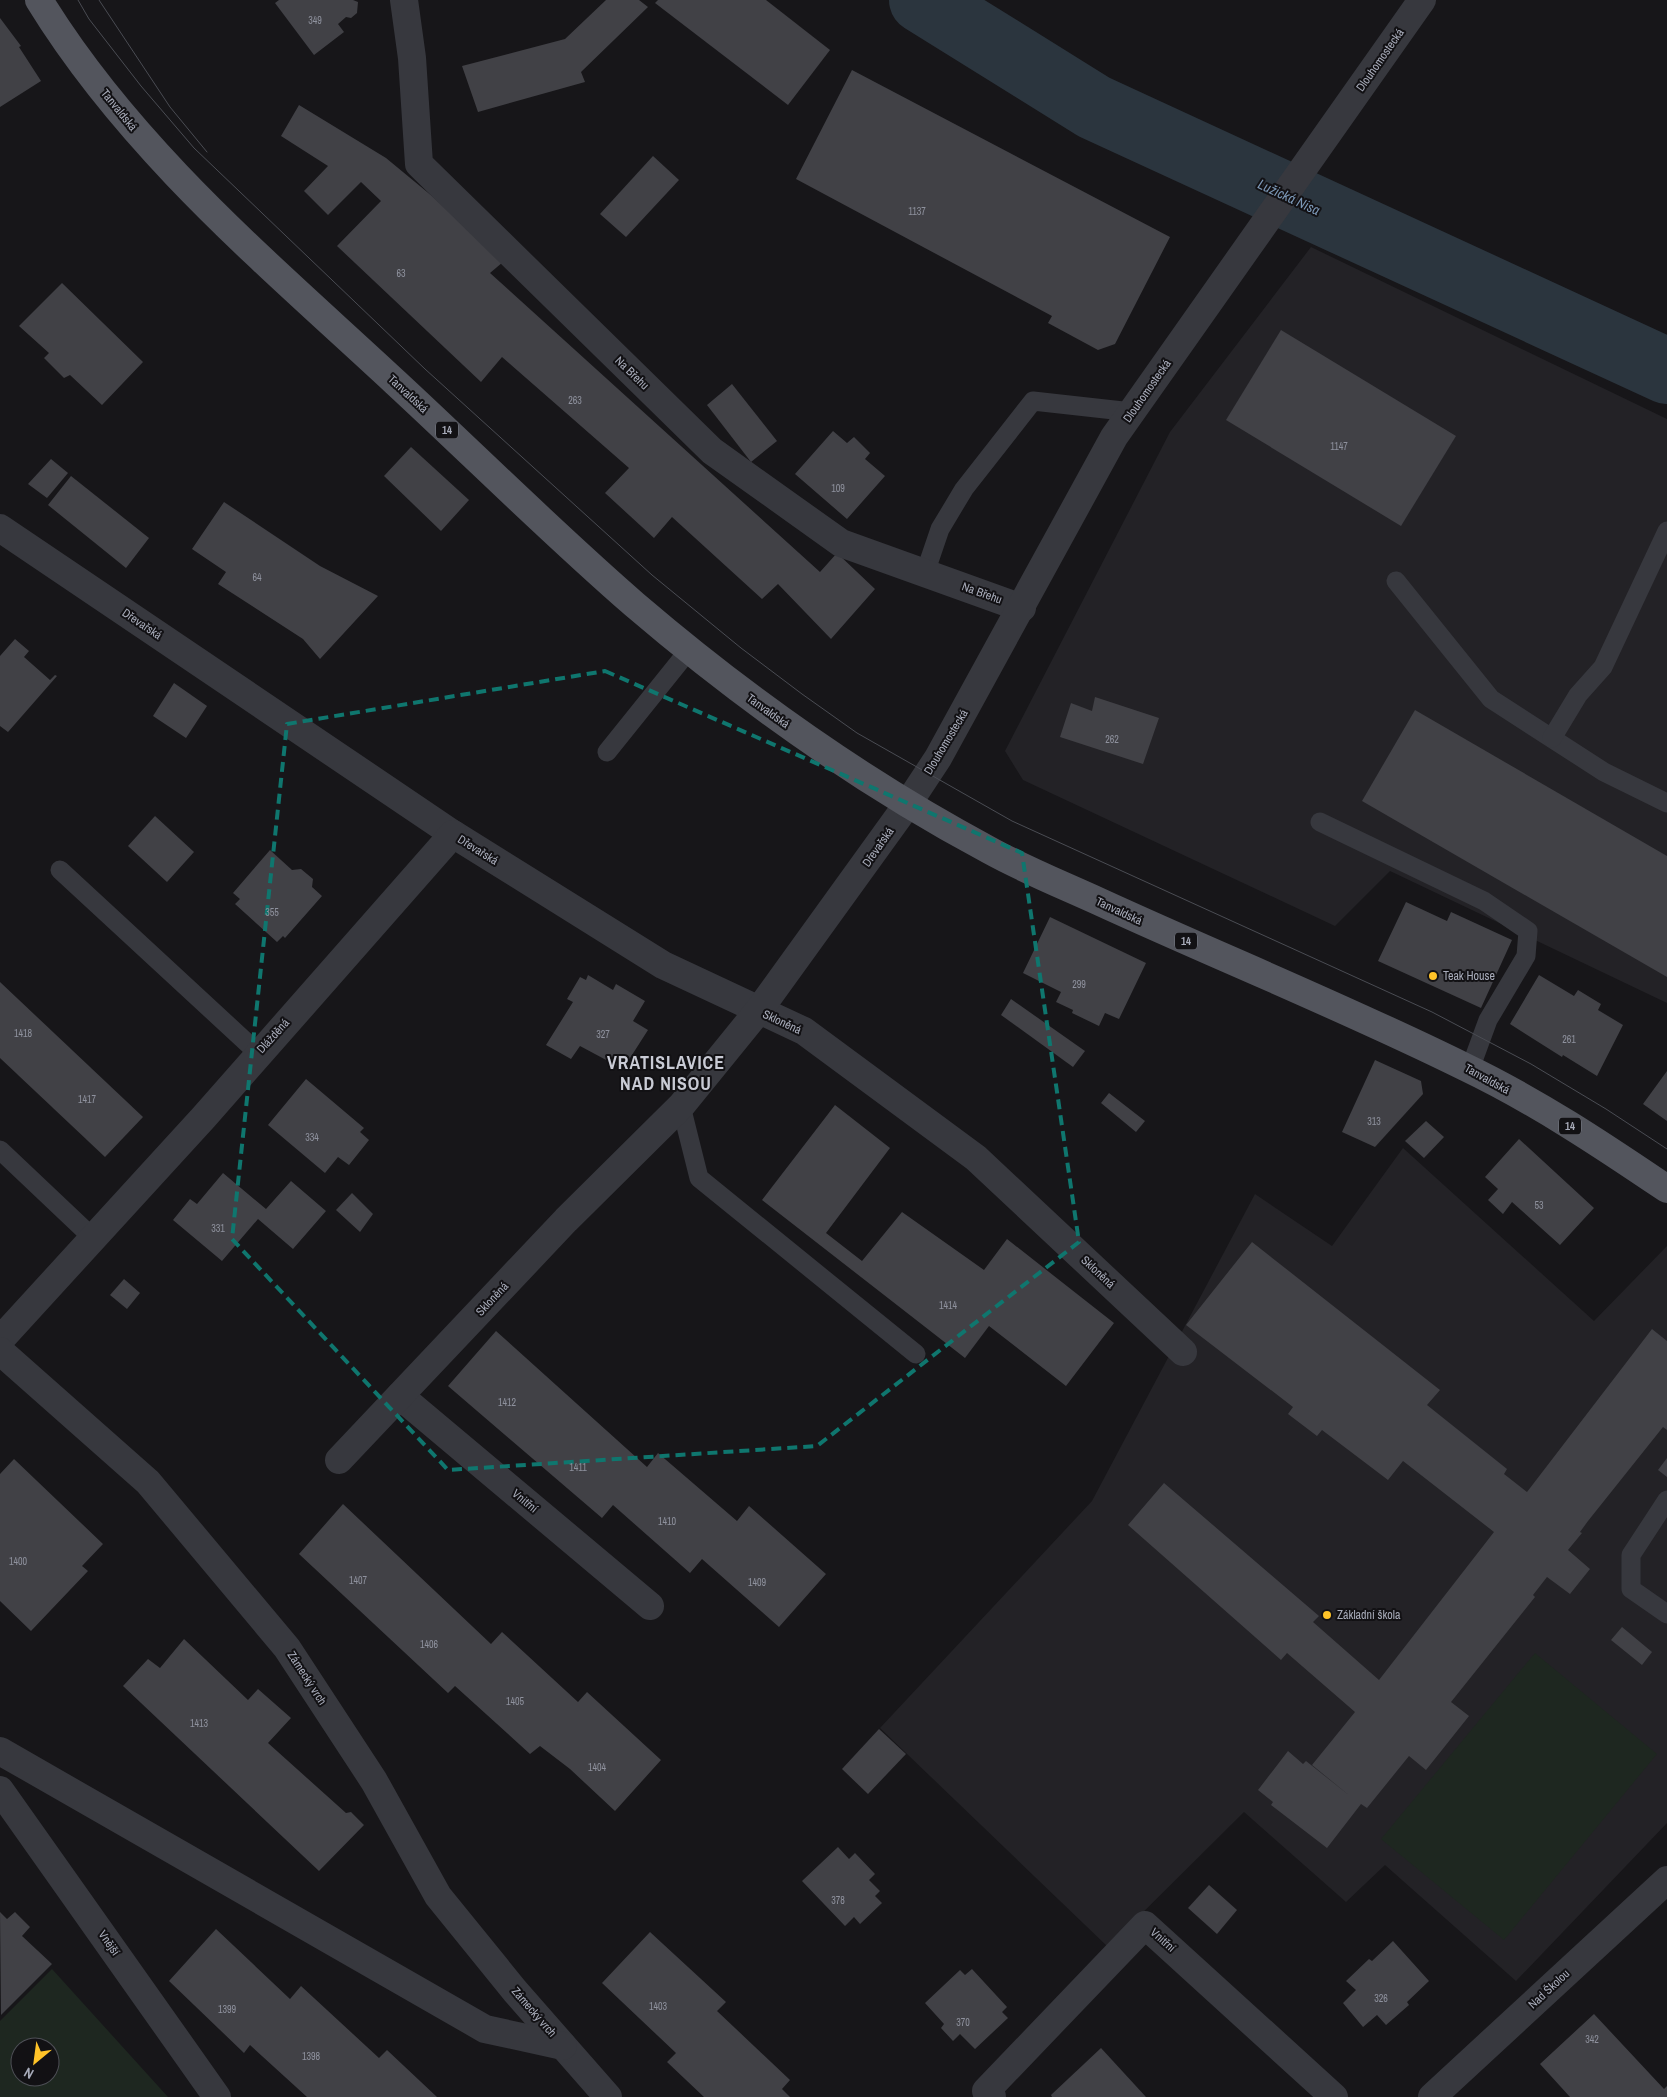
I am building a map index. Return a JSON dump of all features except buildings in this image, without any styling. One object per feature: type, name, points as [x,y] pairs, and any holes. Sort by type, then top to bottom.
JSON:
[{"type":"main road","name":"Tanvaldská","points":[[39,0],[82,64],[118,110],[148,145],[218,218],[632,602],[689,650],[841,763],[907,805],[995,854],[1470,1069],[1589,1136],[1667,1189]]},
{"type":"street","name":"Na Břehu","points":[[404,0],[412,58],[419,164],[712,452],[841,543],[1022,608]]},
{"type":"street","name":"Dlouhomostecká","points":[[907,805],[938,758],[1022,608],[1114,437],[1422,0]]},
{"type":"street","name":"Dřevařská","points":[[0,528],[453,834],[663,965],[759,1010],[907,805]]},
{"type":"street","name":"Dlážděná","points":[[0,1340],[204,1117],[453,834]]},
{"type":"street","name":"Skloněná","points":[[339,1460],[566,1220],[681,1106],[759,1010],[804,1031],[976,1158],[1183,1352]]},
{"type":"street","name":"Zámecký vrch","points":[[0,1351],[148,1482],[287,1648],[374,1781],[438,1896],[608,2097]]},
{"type":"street","name":"Vnitřní","points":[[400,1396],[650,1606]]},
{"type":"street","name":"Zámecký vrch","points":[[0,1750],[485,2029],[564,2046]]},
{"type":"street","name":"Vnější","points":[[0,1790],[218,2097]]},
{"type":"street","name":"Nad Školou","points":[[1432,2097],[1664,1889]]},
{"type":"street","name":"Vnitřní","points":[[992,2097],[986,2091],[1145,1925],[1334,2097]]},
{"type":"lane","points":[[925,573],[940,529],[964,489],[1033,401],[1132,412]]},
{"type":"lane","points":[[1552,738],[1578,695],[1603,667],[1667,531]]},
{"type":"lane","points":[[1396,581],[1491,698],[1604,772],[1667,803]]},
{"type":"lane","points":[[607,752],[689,650]]},
{"type":"lane","points":[[1320,822],[1484,901],[1528,931],[1526,956],[1488,1020],[1470,1069]]},
{"type":"lane","points":[[60,870],[258,1054]]},
{"type":"lane","points":[[681,1106],[699,1178],[916,1354]]},
{"type":"lane","points":[[0,1150],[93,1238]]},
{"type":"lane","points":[[1667,1500],[1631,1555],[1630,1589],[1667,1614]]},
{"type":"highlighted area","points":[[605,671],[1022,853],[1079,1242],[817,1446],[448,1470],[232,1239],[287,724]]},
{"type":"shaded area","points":[[1311,247],[1667,419],[1667,1003],[1390,871],[1335,926],[1023,780],[1005,751],[1170,432]]},
{"type":"shaded area","name":"Základní škola","points":[[1403,1148],[1594,1321],[1667,1246],[1667,1823],[1516,1981],[1385,1865],[1346,1902],[1244,1812],[1108,1947],[880,1728],[1092,1501],[1255,1194],[1332,1246]]},
{"type":"shaded area","points":[[1535,1653],[1657,1754],[1504,1940],[1381,1839]]},
{"type":"shaded area","points":[[52,1969],[168,2097],[0,2097],[0,2021]]},
{"type":"waterway","name":"Lužická Nisa","points":[[922,0],[1094,107],[1667,371]]},
{"type":"tram line","points":[[78,0],[89,19],[141,86],[194,148],[425,369],[652,575],[741,648],[802,694],[857,733],[1012,821],[1432,1012],[1531,1064],[1606,1109],[1667,1149]]},
{"type":"tram line","points":[[99,0],[170,107],[207,152]]},
{"type":"place","name":"Teak House","points":[[1433,976]]},
{"type":"place","name":"Základní škola","points":[[1327,1615]]},
{"type":"district","name":"VRATISLAVICE NAD NISOU","points":[[666,1073]]}]
